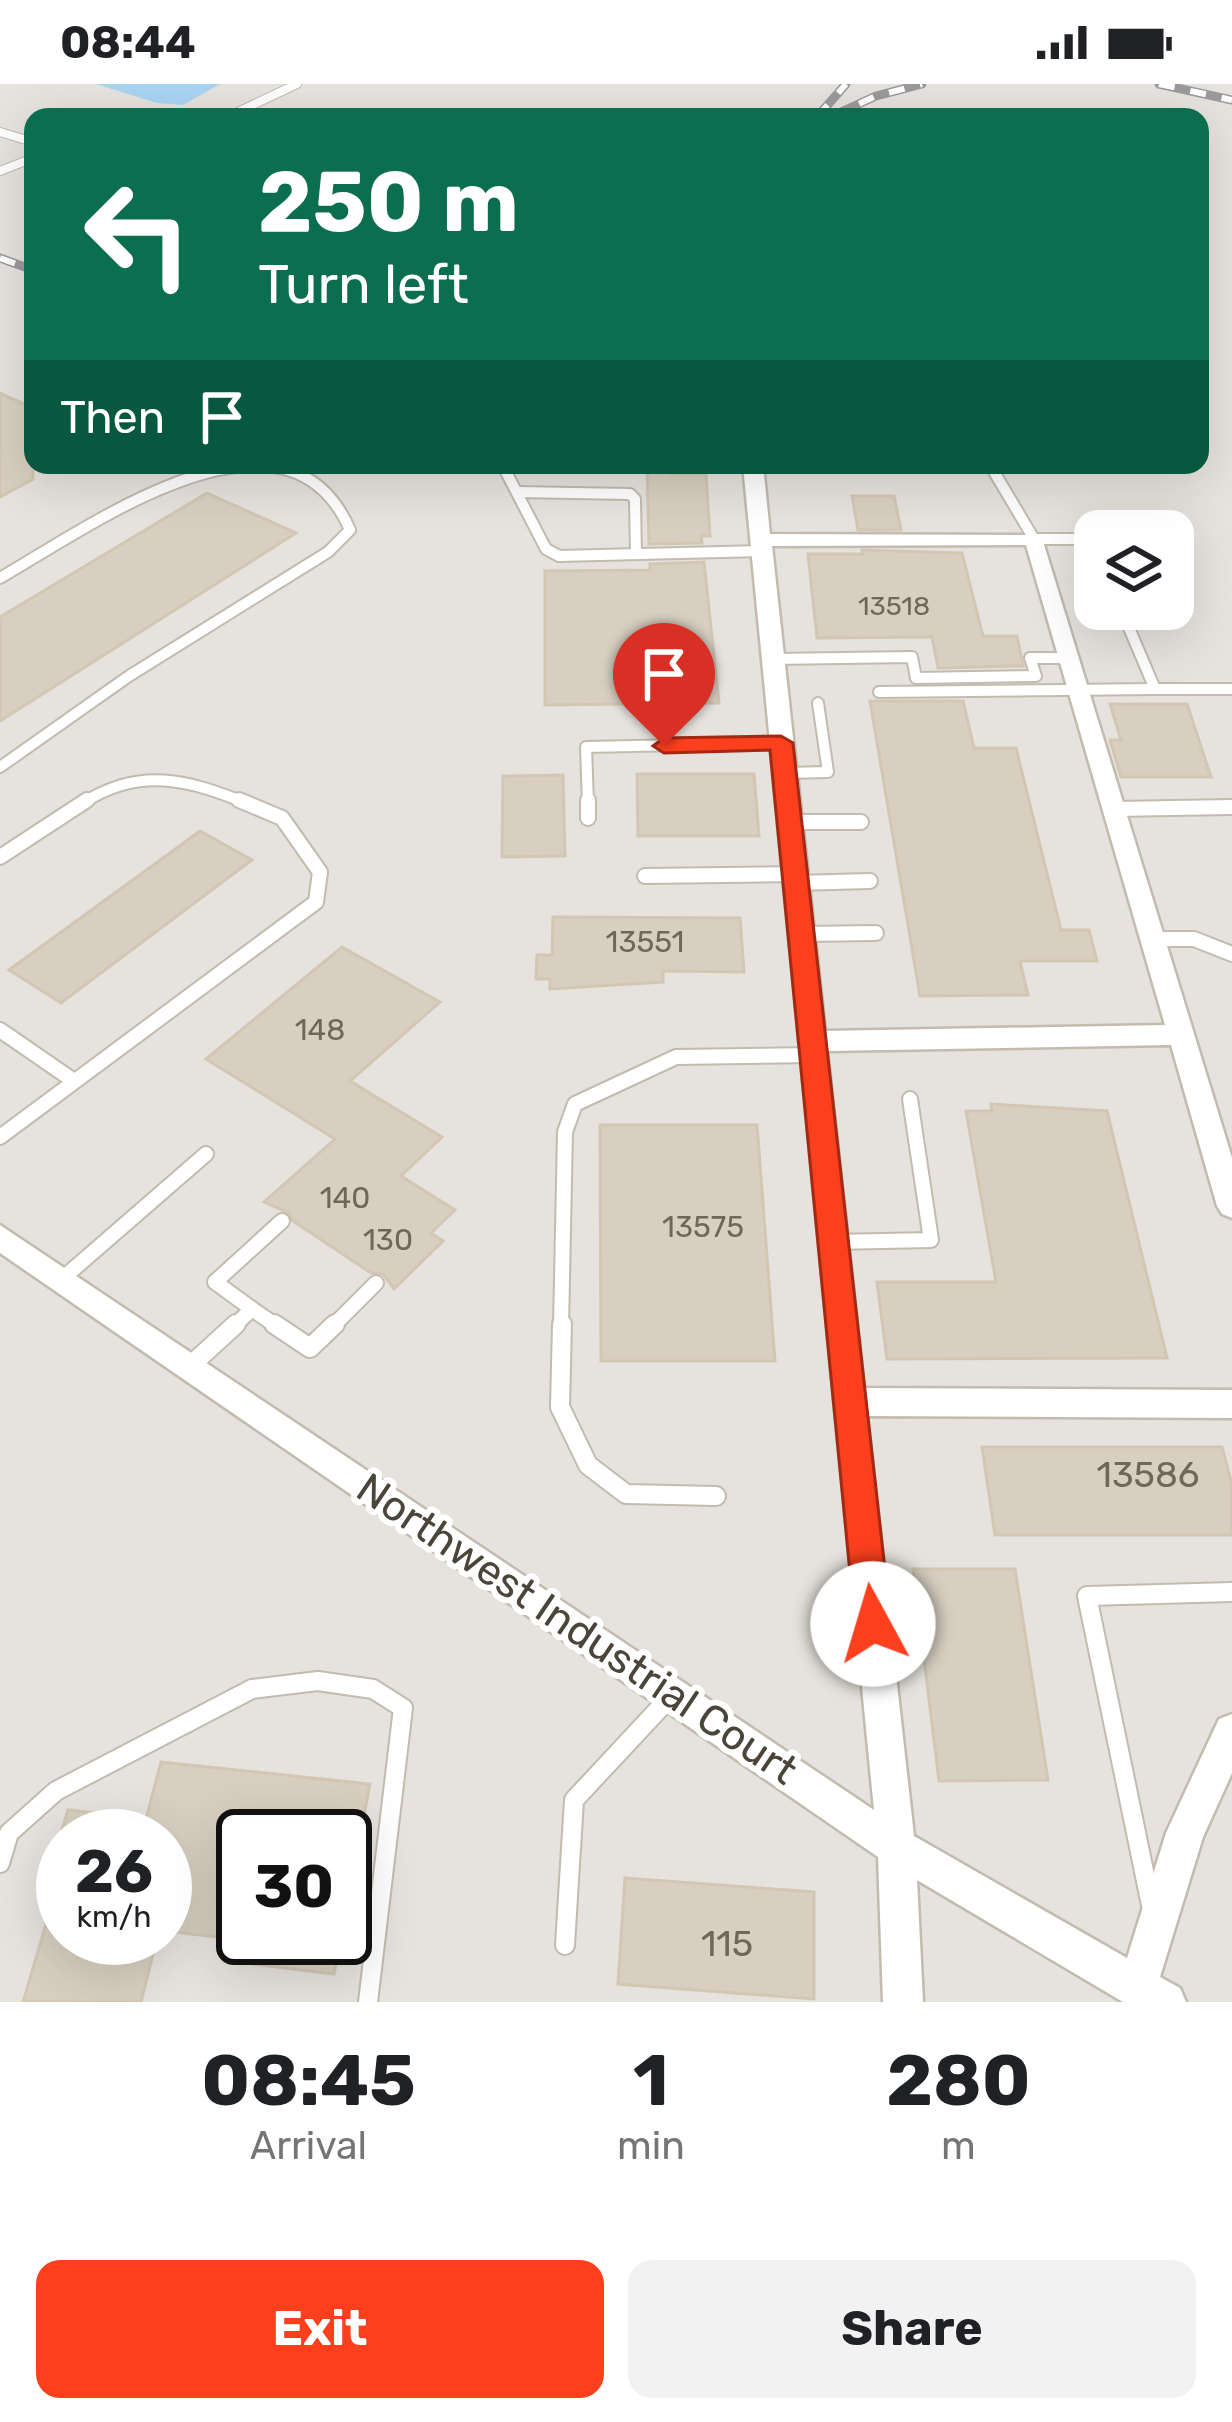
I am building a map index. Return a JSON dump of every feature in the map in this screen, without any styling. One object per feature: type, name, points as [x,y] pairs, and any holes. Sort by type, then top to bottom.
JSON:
[{"type":"street","points":[[754,474],[896,1847],[903,2002]]},
{"type":"street","points":[[761,546],[1034,539],[1232,1206]]},
{"type":"street","points":[[812,1048],[1181,1035]]},
{"type":"street","name":"Northwest Industrial Court","points":[[0,1237],[896,1847],[1145,1997]]},
{"type":"street","points":[[850,1402],[1232,1404]]},
{"type":"street","points":[[1145,1997],[1155,1928],[1185,1833],[1232,1732]]},
{"type":"lane","points":[[245,108],[297,84]]},
{"type":"lane","points":[[0,578],[189,474]]},
{"type":"lane","points":[[0,767],[129,676],[310,565],[350,530],[345,512],[330,494],[292,474]]},
{"type":"lane","points":[[507,474],[546,548],[560,556],[761,546]]},
{"type":"lane","points":[[995,474],[1034,539],[1074,539]]},
{"type":"lane","points":[[517,492],[630,494],[635,499],[636,554]]},
{"type":"lane","points":[[1130,630],[1155,689]]},
{"type":"lane","points":[[772,659],[912,657],[916,678],[1036,676],[1030,658],[1069,658]]},
{"type":"lane","points":[[879,692],[1232,689]]},
{"type":"lane","points":[[784,773],[827,772],[818,703]]},
{"type":"lane","points":[[588,818],[586,747],[781,743]]},
{"type":"lane","points":[[0,857],[97,794],[131,782],[192,781],[282,818],[320,872],[316,902],[0,1137]]},
{"type":"lane","points":[[1114,809],[1232,807]]},
{"type":"lane","points":[[789,822],[861,822]]},
{"type":"lane","points":[[645,876],[870,881]]},
{"type":"lane","points":[[801,934],[876,933]]},
{"type":"lane","points":[[1153,939],[1194,939],[1232,954]]},
{"type":"lane","points":[[0,1030],[74,1081]]},
{"type":"lane","points":[[716,1496],[626,1494],[588,1466],[560,1406],[565,1132],[574,1104],[676,1057],[812,1048]]},
{"type":"lane","points":[[833,1242],[931,1240],[910,1099]]},
{"type":"lane","points":[[62,1279],[206,1154]]},
{"type":"lane","points":[[282,1221],[215,1282],[310,1348],[376,1283]]},
{"type":"lane","points":[[190,1366],[252,1309]]},
{"type":"lane","points":[[1155,1928],[1087,1596],[1232,1592]]},
{"type":"lane","points":[[0,1863],[9,1833],[56,1791],[252,1689],[318,1681],[373,1689],[403,1708],[368,2002]]},
{"type":"lane","points":[[566,1945],[574,1800],[672,1694]]},
{"type":"shaded area","points":[[0,84],[1232,84],[1232,2002],[0,2002]]},
{"type":"water","points":[[96,84],[220,84],[183,105],[157,103]]},
{"type":"building","points":[[0,393],[24,404],[24,474],[33,474],[33,479],[0,497]]},
{"type":"building","points":[[647,474],[706,475],[710,536],[701,536],[702,543],[649,544]]},
{"type":"building","points":[[207,493],[296,533],[0,721],[0,617]]},
{"type":"building","points":[[852,496],[894,496],[901,530],[858,530]]},
{"type":"building","points":[[862,550],[962,553],[983,636],[1017,636],[1023,666],[938,668],[932,637],[817,638],[808,554],[863,554]]},
{"type":"building","points":[[704,562],[719,703],[545,705],[545,571],[650,570],[650,564]]},
{"type":"building","points":[[870,701],[963,701],[974,748],[1016,748],[1061,930],[1089,930],[1097,961],[1020,961],[1028,995],[920,996]]},
{"type":"building","points":[[1110,704],[1187,704],[1211,777],[1121,777],[1110,740],[1121,740]]},
{"type":"building","points":[[637,774],[754,774],[759,836],[638,836]]},
{"type":"building","points":[[563,775],[565,856],[502,857],[503,776]]},
{"type":"building","points":[[200,831],[252,860],[61,1003],[9,970]]},
{"type":"building","points":[[553,917],[740,918],[744,972],[663,971],[663,982],[550,989],[550,979],[536,979],[537,955],[552,955]]},
{"type":"building","points":[[342,947],[440,1002],[350,1081],[442,1137],[401,1176],[455,1210],[431,1233],[443,1241],[394,1289],[383,1274],[371,1273],[293,1221],[289,1213],[264,1202],[335,1139],[206,1059]]},
{"type":"building","points":[[991,1104],[1107,1111],[1167,1358],[887,1359],[877,1282],[996,1282],[966,1111],[992,1111]]},
{"type":"building","points":[[600,1125],[757,1125],[775,1361],[601,1361]]},
{"type":"building","points":[[982,1447],[1222,1447],[1232,1485],[1232,1535],[995,1535]]},
{"type":"building","points":[[913,1569],[1015,1569],[1048,1780],[939,1781]]},
{"type":"building","points":[[161,1762],[370,1784],[365,1809],[216,1809],[216,1937],[192,1934],[192,1809],[149,1809]]},
{"type":"building","points":[[625,1878],[814,1892],[814,1999],[618,1984]]},
{"type":"building","points":[[36,1958],[36,1965],[150,1965],[141,2002],[23,2002]]},
{"type":"building","points":[[261,1965],[336,1965],[334,1974]]},
{"type":"railway","points":[[825,108],[846,84]]},
{"type":"railway","points":[[850,108],[922,84]]},
{"type":"railway","points":[[1159,84],[1232,100]]},
{"type":"railway","points":[[0,258],[24,267]]},
{"type":"route","points":[[664,746],[781,743],[873,1624]]}]
